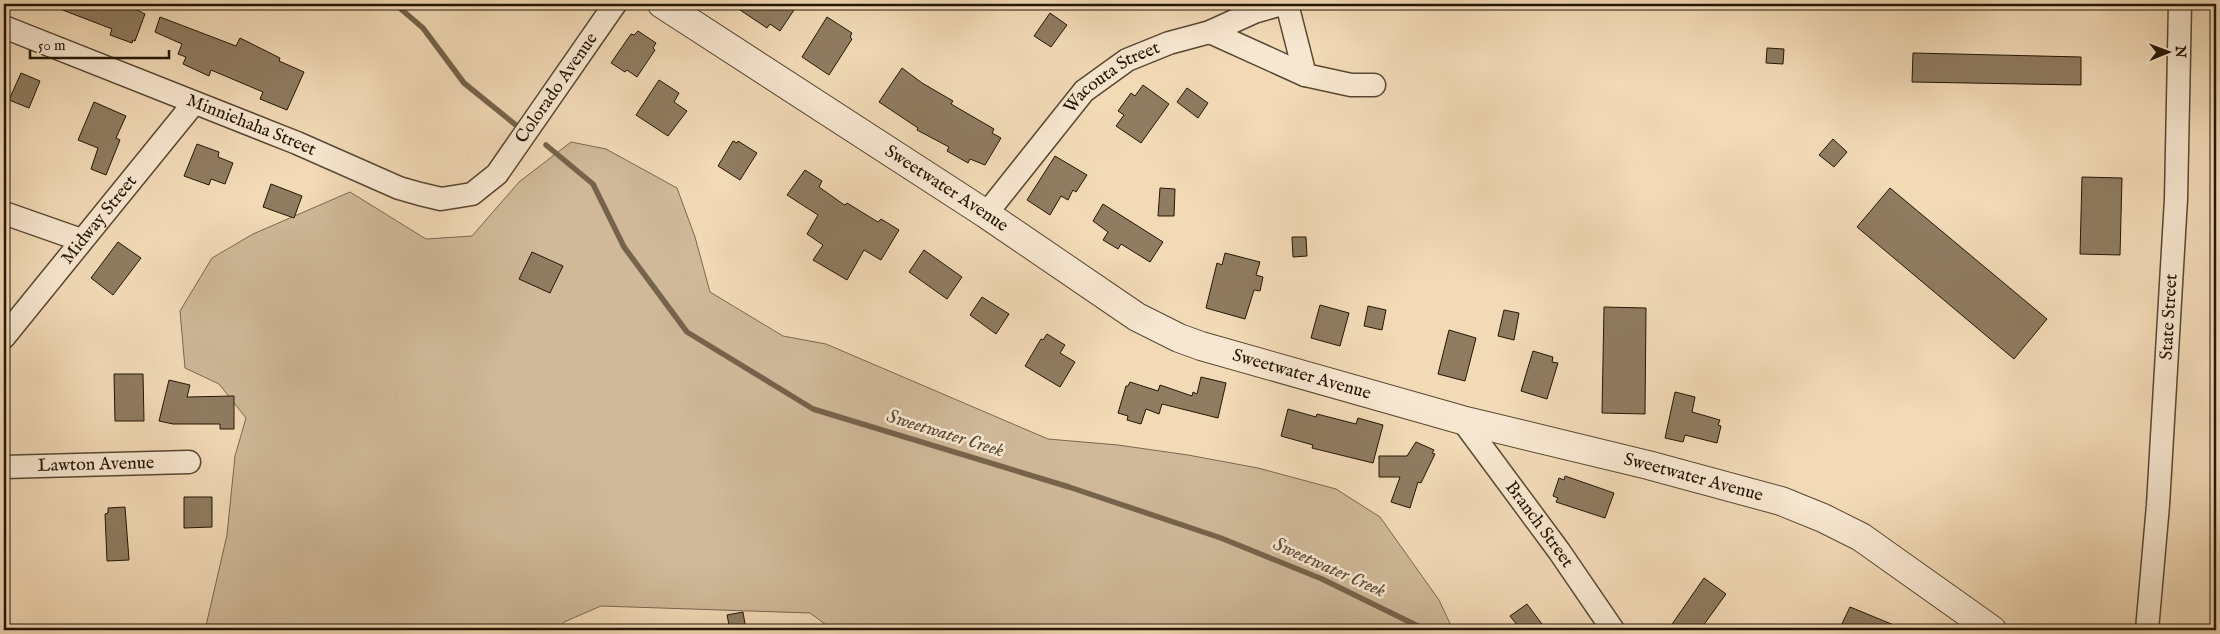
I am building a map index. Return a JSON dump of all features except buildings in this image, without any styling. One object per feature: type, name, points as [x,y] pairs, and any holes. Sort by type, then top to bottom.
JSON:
[{"type":"street","name":"Colorado Avenue","points":[[497,174],[615,4]]},
{"type":"street","name":"Sweetwater Avenue","points":[[662,4],[986,214],[1137,317],[1179,338],[1462,420],[1648,465],[1781,501],[1823,518],[1861,537],[1992,630]]},
{"type":"street","name":"Wacouta Street","points":[[986,214],[1084,92],[1127,60],[1169,43],[1210,32],[1248,8],[1282,4]]},
{"type":"street","points":[[1287,4],[1305,75]]},
{"type":"street","name":"State Street","points":[[2147,630],[2158,506],[2176,199],[2180,4]]},
{"type":"street","name":"Minniehaha Street","points":[[4,28],[296,143],[399,188],[441,199],[472,194],[497,174]]},
{"type":"street","points":[[1210,32],[1305,75],[1350,85],[1374,85]]},
{"type":"street","name":"Midway Street","points":[[4,337],[194,103]]},
{"type":"street","points":[[4,213],[81,240]]},
{"type":"street","name":"Branch Street","points":[[1462,420],[1560,551],[1613,630]]},
{"type":"street","name":"Lawton Avenue","points":[[4,466],[189,462]]},
{"type":"shaded area","points":[[571,142],[606,149],[677,188],[695,237],[710,292],[783,336],[826,344],[1048,439],[1118,445],[1188,455],[1258,468],[1336,489],[1380,517],[1439,600],[1453,630],[833,630],[810,613],[601,606],[564,622],[559,630],[205,630],[227,535],[235,456],[246,418],[219,384],[185,368],[180,311],[212,258],[253,234],[350,192],[426,239],[472,236],[519,182]]},
{"type":"waterway","name":"Sweetwater Creek","points":[[395,4],[423,28],[464,83],[517,126]]},
{"type":"waterway","name":"Sweetwater Creek","points":[[546,145],[593,184],[624,247],[687,332],[813,409],[1069,487],[1221,538],[1322,579],[1426,630]]}]
